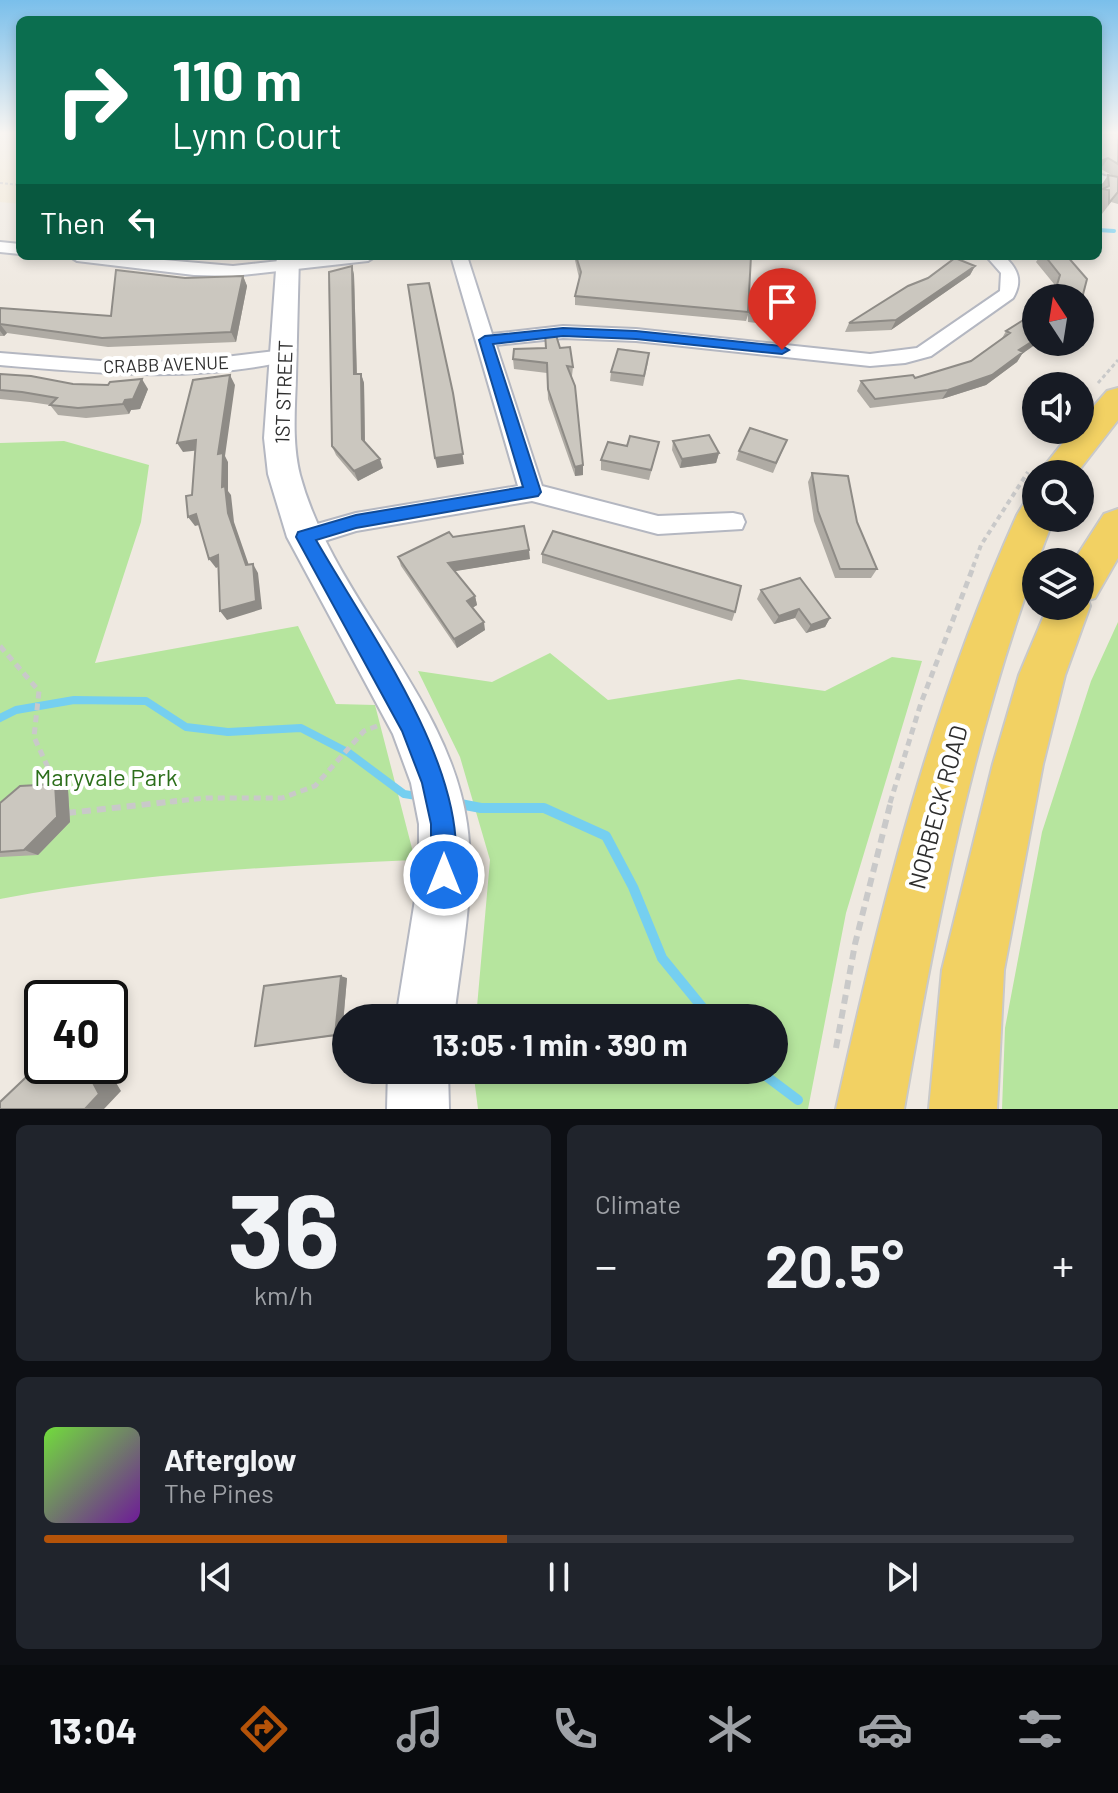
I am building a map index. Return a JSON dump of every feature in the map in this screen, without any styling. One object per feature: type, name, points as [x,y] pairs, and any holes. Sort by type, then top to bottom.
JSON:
[{"type":"main road","points":[[1067,460],[1118,398]]},
{"type":"main road","points":[[1094,563],[1118,524]]},
{"type":"main road","name":"NORBECK ROAD","points":[[870,1109],[908,917],[956,732],[987,630],[1029,532]]},
{"type":"main road","points":[[963,1109],[973,970],[1018,764],[1042,675],[1064,620]]},
{"type":"street","points":[[110,260],[194,270],[233,271],[288,261]]},
{"type":"street","points":[[460,260],[532,492]]},
{"type":"street","points":[[485,340],[563,332],[636,335],[870,360],[905,357],[924,352],[1007,294],[1012,285],[1011,275],[998,260]]},
{"type":"street","name":"1ST STREET","points":[[288,261],[279,438],[284,474],[305,537],[411,725],[439,804],[444,875],[427,1004]]},
{"type":"street","name":"CRABB AVENUE","points":[[0,359],[125,369],[192,367],[284,356]]},
{"type":"street","points":[[305,537],[356,522],[532,492],[658,525],[733,522]]},
{"type":"street","points":[[418,1084],[418,1109]]},
{"type":"path","points":[[0,646],[39,691],[34,737],[50,772],[51,800]]},
{"type":"path","points":[[52,814],[206,798],[282,798],[315,786],[364,731]]},
{"type":"shaded area","points":[[0,186],[16,186],[16,204],[0,202]]},
{"type":"green space","name":"Maryvale Park","points":[[64,441],[149,465],[141,522],[95,663],[298,626],[336,704],[375,705],[415,860],[155,877],[0,899],[0,443]]},
{"type":"green space","points":[[1118,622],[1118,1109],[1002,1109],[1005,1028],[1042,832],[1091,681]]},
{"type":"green space","points":[[550,653],[608,700],[739,679],[825,691],[892,657],[922,661],[846,913],[808,1109],[478,1109],[475,1084],[788,1084],[788,1004],[477,1004],[490,860],[460,757],[418,671],[492,682]]},
{"type":"building","points":[[1118,186],[1118,192],[1109,203],[1109,190],[1103,189]]},
{"type":"building","points":[[577,260],[751,260],[748,312],[575,296],[581,272]]},
{"type":"building","points":[[952,260],[975,266],[896,320],[849,323],[908,286],[928,278]]},
{"type":"building","points":[[1048,260],[1070,260],[1087,279],[1086,284],[1057,284],[1060,275]]},
{"type":"building","points":[[352,266],[354,374],[361,374],[362,439],[380,459],[354,471],[332,446],[329,272]]},
{"type":"building","points":[[116,270],[185,278],[243,276],[231,332],[102,338],[0,324],[0,308],[111,316]]},
{"type":"building","points":[[429,283],[463,454],[435,458],[408,285]]},
{"type":"building","points":[[750,295],[768,297],[769,315],[750,313]]},
{"type":"building","points":[[1022,321],[1022,348],[1019,350],[1022,353],[992,375],[948,390],[875,399],[861,381],[913,375],[915,378],[971,361],[1010,333],[1006,331]]},
{"type":"building","points":[[555,332],[560,348],[570,347],[573,367],[567,366],[575,386],[583,465],[575,467],[548,389],[547,363],[513,359],[514,349],[546,348],[545,333]]},
{"type":"building","points":[[618,349],[649,353],[644,376],[611,372]]},
{"type":"building","points":[[0,374],[73,384],[108,385],[110,382],[142,379],[133,399],[125,400],[123,404],[78,408],[50,405],[57,398],[0,390]]},
{"type":"building","points":[[230,375],[218,454],[223,453],[222,487],[225,486],[228,513],[246,565],[253,564],[256,601],[220,611],[218,555],[209,559],[196,514],[188,517],[186,496],[192,495],[196,440],[177,443],[193,380]]},
{"type":"building","points":[[750,428],[787,440],[776,463],[739,451]]},
{"type":"building","points":[[709,435],[719,453],[682,459],[673,441]]},
{"type":"building","points":[[630,436],[659,442],[651,470],[601,460],[608,442],[627,446]]},
{"type":"building","points":[[812,473],[848,476],[857,522],[877,569],[840,569],[818,511]]},
{"type":"building","points":[[524,526],[529,550],[448,563],[475,596],[467,601],[484,622],[454,639],[398,557],[449,532],[453,537]]},
{"type":"building","points":[[553,531],[741,586],[735,612],[542,554]]},
{"type":"building","points":[[800,578],[830,618],[811,625],[799,609],[779,616],[761,590]]},
{"type":"building","points":[[55,784],[57,817],[24,850],[0,852],[0,803],[20,786]]},
{"type":"building","points":[[341,976],[338,1004],[332,1004],[332,1035],[255,1046],[264,986]]},
{"type":"building","points":[[24,1079],[24,1084],[94,1084],[99,1094],[85,1109],[0,1109],[0,1102]]},
{"type":"waterway","points":[[1102,230],[1114,231]]},
{"type":"waterway","points":[[0,718],[16,710],[74,700],[146,701],[186,727],[228,732],[301,728],[349,753],[404,794],[423,797]]},
{"type":"waterway","points":[[455,803],[481,808],[544,808],[606,836],[633,887],[662,958],[700,1004]]},
{"type":"waterway","points":[[777,1084],[798,1100]]},
{"type":"route","points":[[444,875],[443,824],[434,783],[411,725],[305,537],[356,522],[532,492],[485,340],[563,332],[636,335],[782,350]]}]
